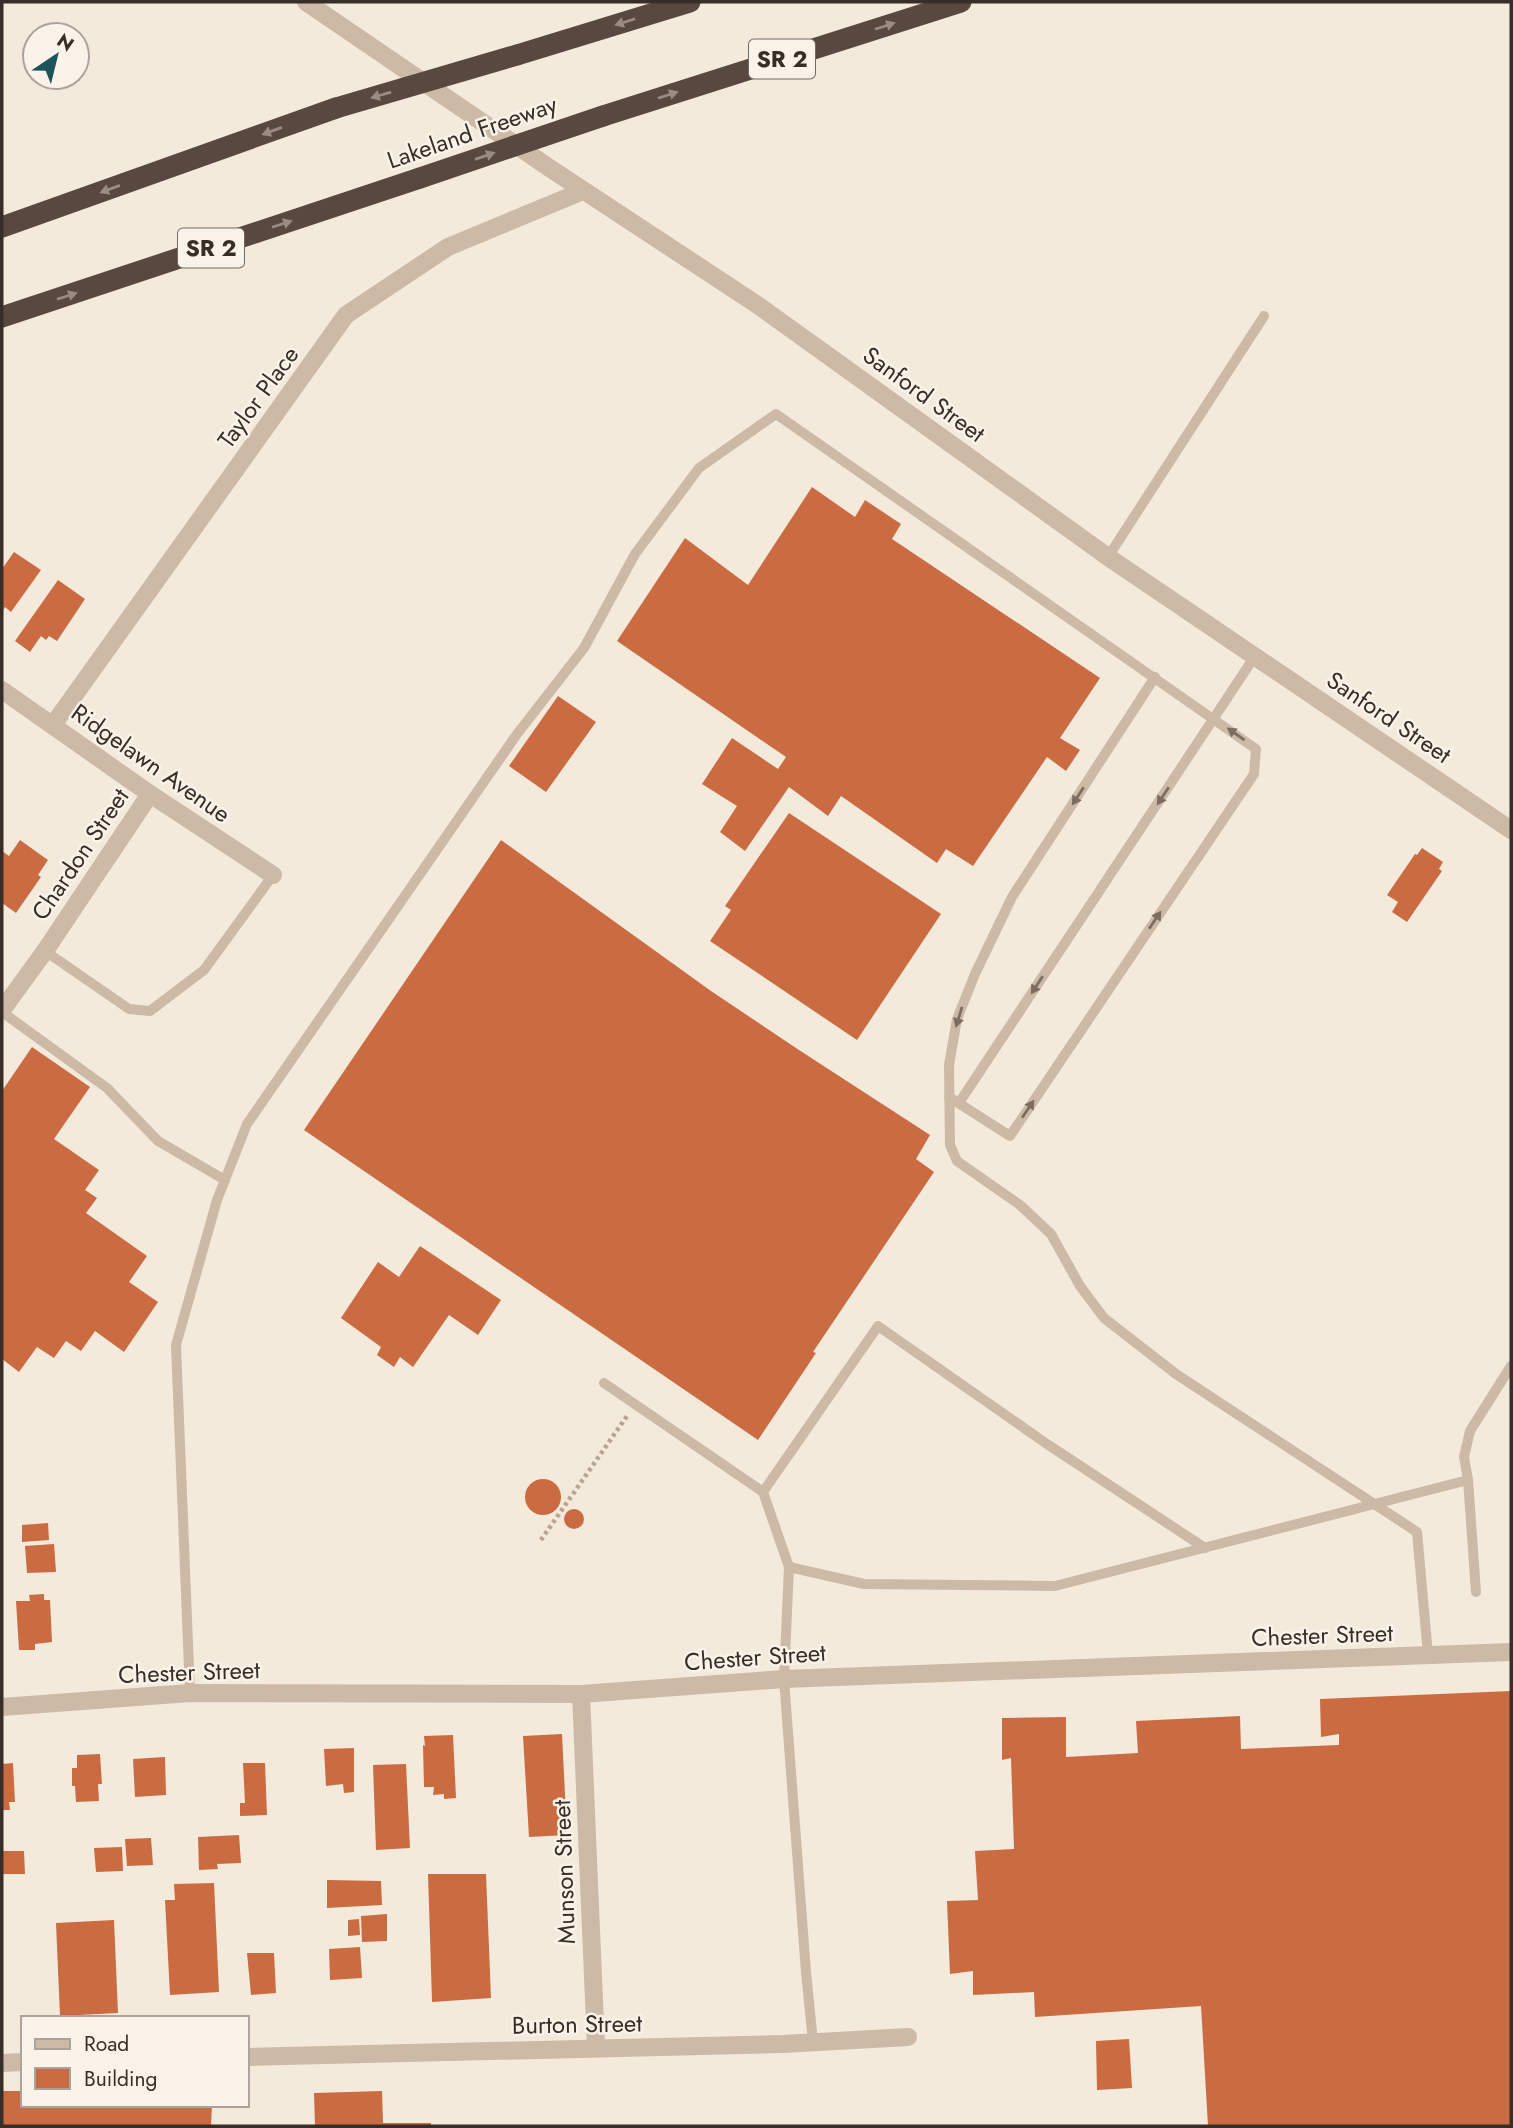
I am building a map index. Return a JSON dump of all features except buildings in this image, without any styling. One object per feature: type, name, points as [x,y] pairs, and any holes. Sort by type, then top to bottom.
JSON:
[{"type":"highway","points":[[2,228],[336,108],[690,2]]},
{"type":"highway","name":"Lakeland Freeway","points":[[2,317],[603,116],[961,2]]},
{"type":"street","name":"Sanford Street","points":[[306,2],[583,191],[759,306],[1108,556],[1511,830]]},
{"type":"street","name":"Taylor Place","points":[[53,725],[346,315],[447,247],[583,191]]},
{"type":"street","name":"Ridgelawn Avenue","points":[[2,690],[150,794],[273,875]]},
{"type":"street","name":"Chardon Street","points":[[2,1011],[150,794]]},
{"type":"street","name":"Chester Street","points":[[2,1707],[190,1693],[581,1694],[784,1679],[1511,1652]]},
{"type":"street","name":"Munson Street","points":[[581,1694],[596,2048]]},
{"type":"street","name":"Burton Street","points":[[248,2057],[813,2042],[908,2037]]},
{"type":"street","points":[[2,2063],[21,2062]]},
{"type":"lane","points":[[1108,556],[1264,316]]},
{"type":"lane","points":[[190,1693],[176,1345],[217,1200],[247,1124],[517,734],[584,648],[635,554],[699,468],[776,414],[1256,749],[1254,774],[1010,1136],[949,1097]]},
{"type":"lane","points":[[959,1103],[1255,656]]},
{"type":"lane","points":[[1155,677],[1012,897],[975,974],[957,1019],[949,1065],[950,1145],[957,1161],[1020,1205],[1051,1234],[1080,1286],[1104,1318],[1176,1374],[1417,1532],[1428,1655]]},
{"type":"lane","points":[[45,951],[129,1009],[150,1011],[204,970],[273,875]]},
{"type":"lane","points":[[2,1011],[107,1087],[158,1141],[225,1180]]},
{"type":"lane","points":[[763,1492],[878,1326],[1047,1444],[1205,1548]]},
{"type":"lane","points":[[1476,1592],[1464,1457],[1470,1431],[1511,1366]]},
{"type":"lane","points":[[604,1383],[763,1492],[789,1567],[784,1679],[813,2042]]},
{"type":"lane","points":[[789,1567],[864,1584],[1055,1586],[1468,1480]]},
{"type":"path","points":[[541,1540],[635,1404]]}]
